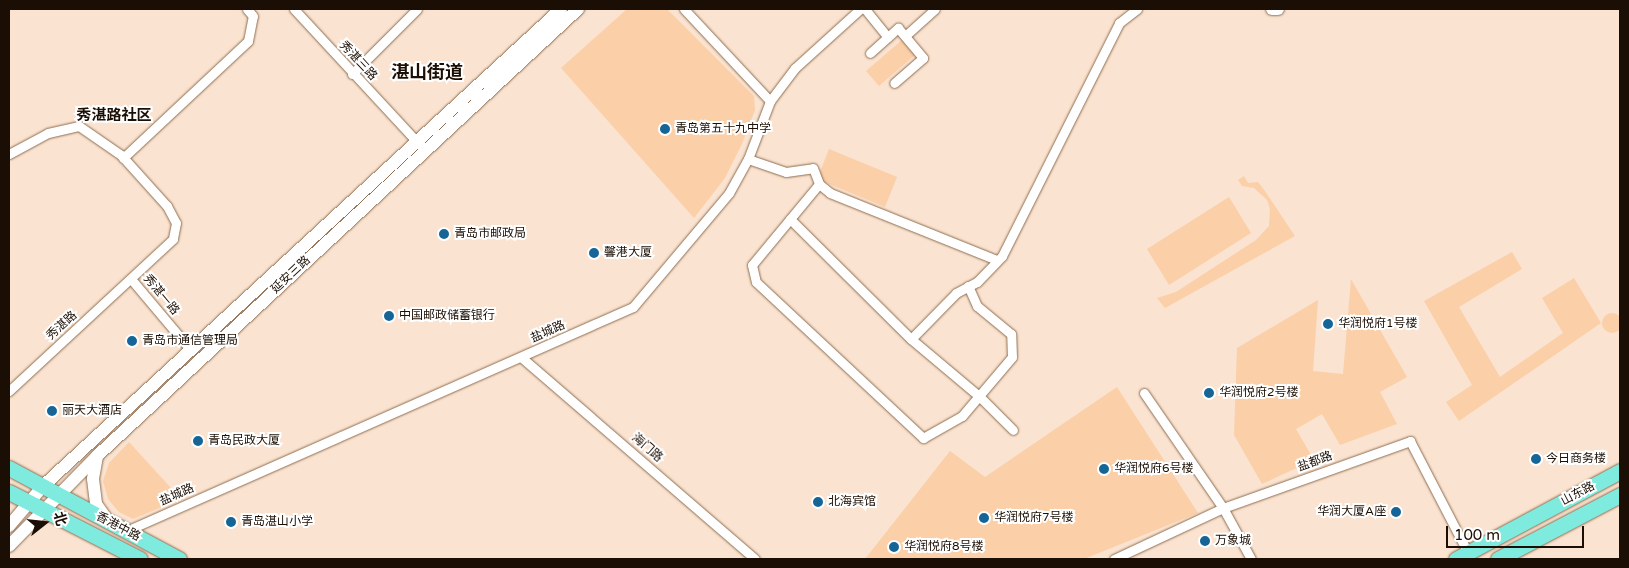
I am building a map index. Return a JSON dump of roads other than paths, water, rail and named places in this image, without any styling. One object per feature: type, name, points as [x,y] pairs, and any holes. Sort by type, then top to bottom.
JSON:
[{"type":"main road","name":"延安三路","points":[[9,546],[42,510],[97,456],[421,146],[561,9]]},
{"type":"main road","name":"延安三路","points":[[9,526],[43,486],[190,349],[578,9]]},
{"type":"main road","points":[[1272,9],[1278,9]]},
{"type":"main road","points":[[97,456],[93,479],[96,504],[109,523]]},
{"type":"main road","name":"香港中路","points":[[9,468],[179,559]]},
{"type":"main road","name":"山东路","points":[[1462,556],[1620,471]]},
{"type":"main road","name":"香港中路","points":[[9,492],[140,559]]},
{"type":"main road","name":"山东路","points":[[1498,559],[1620,495]]},
{"type":"street","points":[[123,158],[174,113],[248,41],[253,16],[247,9]]},
{"type":"street","name":"秀湛三路","points":[[294,9],[352,74],[421,146]]},
{"type":"street","points":[[352,74],[417,9]]},
{"type":"street","points":[[684,9],[770,101]]},
{"type":"street","name":"盐城路","points":[[126,531],[633,307],[729,193],[748,159],[770,101],[796,68],[860,9]]},
{"type":"street","points":[[865,9],[888,37]]},
{"type":"street","points":[[905,36],[935,9]]},
{"type":"street","points":[[911,339],[956,292],[977,282],[998,260],[1119,24],[1137,9]]},
{"type":"street","points":[[870,53],[898,28],[923,58],[894,83]]},
{"type":"street","name":"秀湛路","points":[[9,154],[48,133],[79,126],[123,158],[167,206],[176,223],[173,239],[9,391]]},
{"type":"street","points":[[748,159],[786,172],[813,168],[819,184],[830,193],[998,260]]},
{"type":"street","points":[[819,184],[752,265],[756,282],[923,438],[937,433],[962,416],[1012,357],[1011,334],[976,306],[968,286]]},
{"type":"street","points":[[790,219],[911,339],[979,396],[1014,430]]},
{"type":"street","name":"秀湛一路","points":[[132,279],[190,349]]},
{"type":"street","name":"海门路","points":[[521,357],[755,559]]},
{"type":"street","points":[[1144,393],[1223,508],[1251,559]]},
{"type":"street","name":"盐都路","points":[[1114,559],[1223,508],[1410,441],[1462,556]]},
{"type":"place","name":"青岛第五十九中学","points":[[665,129]]},
{"type":"place","name":"青岛市邮政局","points":[[444,234]]},
{"type":"place","name":"馨港大厦","points":[[594,253]]},
{"type":"place","name":"中国邮政储蓄银行","points":[[389,316]]},
{"type":"place","name":"华润悦府1号楼","points":[[1328,324]]},
{"type":"place","name":"青岛市通信管理局","points":[[132,341]]},
{"type":"place","name":"华润悦府2号楼","points":[[1209,393]]},
{"type":"place","name":"丽天大酒店","points":[[52,411]]},
{"type":"place","name":"青岛民政大厦","points":[[198,441]]},
{"type":"place","name":"今日商务楼","points":[[1536,459]]},
{"type":"place","name":"华润悦府6号楼","points":[[1104,469]]},
{"type":"place","name":"北海宾馆","points":[[818,502]]},
{"type":"place","name":"华润大厦A座","points":[[1396,512]]},
{"type":"place","name":"华润悦府7号楼","points":[[984,518]]},
{"type":"place","name":"青岛湛山小学","points":[[231,522]]},
{"type":"place","name":"万象城","points":[[1205,541]]},
{"type":"place","name":"华润悦府8号楼","points":[[894,547]]},
{"type":"district","name":"湛山街道","points":[[427,72]]},
{"type":"district","name":"秀湛路社区","points":[[114,116]]}]
